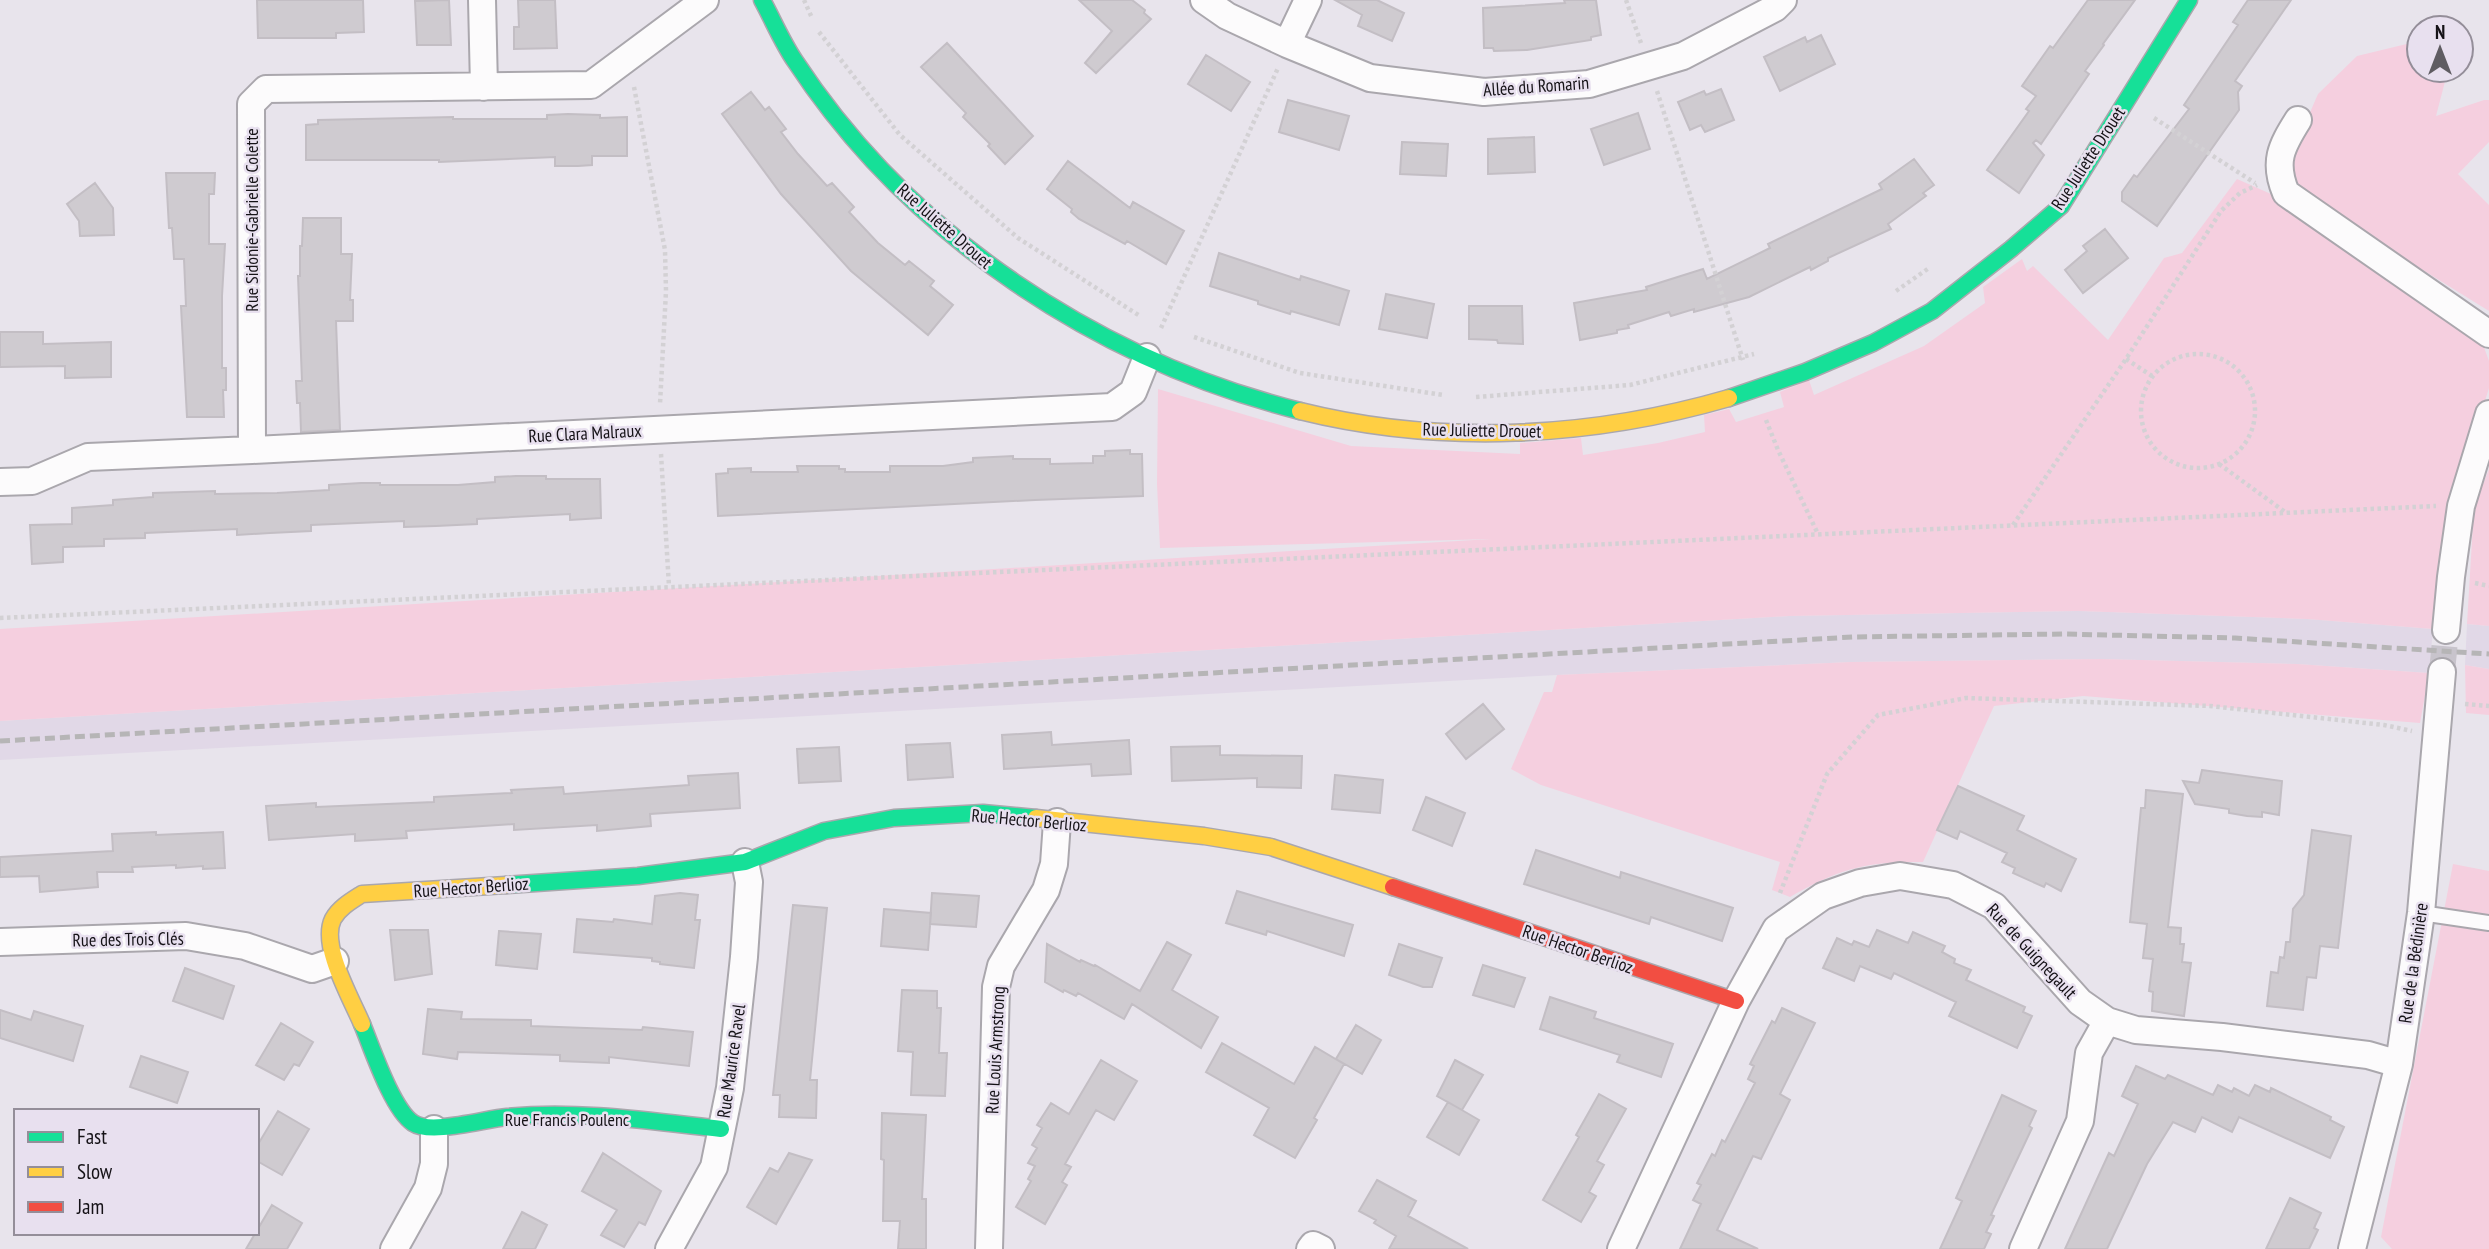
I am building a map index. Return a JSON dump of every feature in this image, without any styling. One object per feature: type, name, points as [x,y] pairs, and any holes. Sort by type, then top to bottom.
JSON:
[{"type":"street","points":[[482,0],[484,87]]},
{"type":"street","name":"Rue Sidonie-Gabrielle Colette","points":[[252,450],[251,104],[266,89],[591,85],[705,0]]},
{"type":"street","name":"Rue Juliette Drouet","points":[[762,0],[794,60],[837,118],[885,172],[933,219],[993,267],[1046,304],[1116,344],[1250,398],[1318,415],[1389,427],[1458,432],[1535,432],[1605,426],[1674,414],[1755,391],[1862,348],[1932,311],[2061,206],[2188,0]]},
{"type":"street","name":"Allée du Romarin","points":[[1204,0],[1227,16],[1370,79],[1484,92],[1589,85],[1683,56],[1775,8],[1783,0]]},
{"type":"street","points":[[1287,44],[1308,0]]},
{"type":"street","points":[[2298,120],[2284,143],[2278,160],[2286,193],[2489,334]]},
{"type":"street","name":"Rue Clara Malraux","points":[[0,482],[32,481],[88,457],[1112,407],[1133,393],[1147,358]]},
{"type":"street","points":[[2446,630],[2461,506],[2489,415]]},
{"type":"street","name":"Rue de la Bédinière","points":[[2352,1249],[2399,1064],[2421,913],[2442,672]]},
{"type":"street","name":"Rue Hector Berlioz","points":[[424,1127],[399,1110],[328,945],[331,920],[342,906],[362,894],[638,876],[745,862],[824,831],[894,818],[983,813],[1204,836],[1271,847],[1736,1000]]},
{"type":"street","name":"Rue Louis Armstrong","points":[[989,1249],[996,987],[1001,966],[1046,890],[1054,864],[1057,822]]},
{"type":"street","name":"Rue Maurice Ravel","points":[[668,1249],[714,1167],[730,1088],[749,882],[745,862]]},
{"type":"street","name":"Rue de Guignegault","points":[[1621,1249],[1736,1000],[1776,929],[1823,896],[1860,883],[1900,876],[1953,885],[1994,906],[2080,1002],[2107,1021],[2136,1030],[2222,1037],[2368,1055],[2399,1064]]},
{"type":"street","name":"Rue des Trois Clés","points":[[0,942],[186,936],[244,946],[312,969],[335,961]]},
{"type":"street","points":[[2023,1249],[2080,1121],[2090,1053],[2107,1021]]},
{"type":"street","name":"Rue Francis Poulenc","points":[[424,1127],[528,1115],[605,1116],[721,1129]]},
{"type":"street","points":[[394,1249],[428,1188],[434,1164],[424,1127]]},
{"type":"street","points":[[1310,1249],[1313,1245],[1321,1249]]},
{"type":"lane","points":[[2421,913],[2489,923]]},
{"type":"path","points":[[804,0],[818,32],[900,135],[1018,238],[1150,322],[1175,330]]},
{"type":"path","points":[[1626,0],[1742,357],[1778,450],[1818,534]]},
{"type":"path","points":[[1147,358],[1287,44]]},
{"type":"path","points":[[629,58],[664,250],[666,291],[662,393],[657,429],[662,465],[669,586]]},
{"type":"path","points":[[2126,99],[2237,173],[2258,185],[2286,193]]},
{"type":"path","points":[[2013,526],[2126,359],[2221,211],[2239,193],[2258,185]]},
{"type":"path","points":[[1891,294],[1934,265]]},
{"type":"path","points":[[1187,335],[1300,373],[1446,396]]},
{"type":"path","points":[[1472,397],[1630,385],[1765,351]]},
{"type":"path","points":[[2203,354],[2221,359],[2237,370],[2249,385],[2254,402],[2254,422],[2248,439],[2235,454],[2219,464],[2201,468],[2183,467],[2166,459],[2152,446],[2143,429],[2140,411],[2143,393],[2152,376],[2166,363],[2184,356],[2203,354]]},
{"type":"path","points":[[2126,359],[2152,376]]},
{"type":"path","points":[[2219,464],[2286,513]]},
{"type":"path","points":[[0,618],[2461,506]]},
{"type":"path","points":[[1776,929],[1779,895],[1827,774],[1878,715],[1966,698],[2210,706],[2384,725],[2437,735]]},
{"type":"shaded area","points":[[2405,44],[2405,84],[2444,84],[2436,116],[2489,100],[2489,142],[2458,174],[2489,205],[2489,311],[2297,192],[2288,163],[2318,94],[2357,56]]},
{"type":"shaded area","points":[[2237,179],[2271,194],[2462,323],[2482,342],[2489,361],[2489,388],[2444,534],[2433,629],[2307,619],[2078,611],[1789,616],[0,721],[0,629],[1491,539],[1160,548],[1157,484],[1158,389],[1351,446],[1520,454],[1520,443],[1581,438],[1583,455],[1658,443],[1705,432],[1704,415],[1729,409],[1736,422],[1784,407],[1780,392],[1809,380],[1814,395],[1924,346],[1985,303],[1983,287],[2022,259],[2027,271],[2033,266],[2108,340],[2164,258],[2182,253]]},
{"type":"shaded area","points":[[2489,469],[2489,626],[2467,624],[2474,507]]},
{"type":"shaded area","points":[[2078,611],[2307,619],[2433,629],[2429,673],[2297,664],[2102,659],[1851,662],[1557,675],[0,760],[0,721],[1789,616]]},
{"type":"shaded area","points":[[2467,624],[2489,626],[2489,669],[2465,665]]},
{"type":"shaded area","points":[[2102,659],[2297,664],[2429,673],[2420,723],[2083,696],[1994,706],[1923,862],[1869,865],[1838,873],[1790,897],[1772,890],[1780,862],[1541,785],[1511,769],[1544,692],[1552,692],[1557,675],[1851,662]]},
{"type":"shaded area","points":[[2465,665],[2489,669],[2489,715],[2466,713]]},
{"type":"shaded area","points":[[2453,864],[2489,871],[2489,1249],[2392,1249],[2381,1237]]},
{"type":"building","points":[[257,0],[363,0],[364,32],[336,33],[336,38],[258,38]]},
{"type":"building","points":[[449,0],[451,45],[417,45],[415,1]]},
{"type":"building","points":[[518,0],[555,0],[557,48],[514,49],[514,27],[519,27]]},
{"type":"building","points":[[1079,0],[1132,0],[1145,10],[1144,13],[1151,19],[1096,73],[1085,63],[1112,31]]},
{"type":"building","points":[[1335,0],[1377,0],[1404,13],[1392,41],[1358,26],[1362,15]]},
{"type":"building","points":[[1564,0],[1596,0],[1601,35],[1591,37],[1591,40],[1527,50],[1494,51],[1493,48],[1484,48],[1483,8],[1565,3]]},
{"type":"building","points":[[2088,0],[2135,0],[2085,71],[2089,74],[2041,144],[2036,140],[2033,143],[2044,155],[2019,193],[1987,170],[2029,111],[2026,109],[2036,96],[2022,86],[2050,46],[2053,48]]},
{"type":"building","points":[[2248,0],[2291,0],[2235,81],[2242,86],[2238,92],[2239,110],[2157,226],[2122,201],[2122,192],[2134,175],[2137,177],[2189,109],[2184,105],[2238,25],[2233,22]]},
{"type":"building","points":[[1821,35],[1835,64],[1780,91],[1764,57],[1805,37],[1807,42]]},
{"type":"building","points":[[947,43],[1033,136],[1005,164],[988,146],[990,144],[963,117],[966,113],[921,67]]},
{"type":"building","points":[[1206,55],[1250,82],[1231,111],[1188,84]]},
{"type":"building","points":[[1721,89],[1734,120],[1705,132],[1701,125],[1690,130],[1678,102],[1704,91],[1706,95]]},
{"type":"building","points":[[751,92],[765,110],[769,107],[786,129],[781,132],[798,154],[827,186],[832,183],[854,207],[849,212],[878,243],[905,265],[909,261],[934,281],[930,286],[953,305],[928,335],[851,271],[781,194],[722,114]]},
{"type":"building","points":[[1288,100],[1349,116],[1339,150],[1279,132]]},
{"type":"building","points":[[1638,113],[1650,149],[1604,165],[1591,129]]},
{"type":"building","points":[[547,115],[600,115],[600,118],[627,117],[627,156],[592,156],[592,165],[578,166],[555,166],[555,157],[439,162],[306,160],[306,125],[318,124],[318,120],[453,117],[547,119]]},
{"type":"building","points":[[1534,137],[1535,172],[1488,174],[1488,139]]},
{"type":"building","points":[[1402,142],[1448,144],[1446,176],[1400,174]]},
{"type":"building","points":[[1914,159],[1934,185],[1923,193],[1926,196],[1888,224],[1891,229],[1828,258],[1828,261],[1811,270],[1810,267],[1749,297],[1694,312],[1694,309],[1671,316],[1669,312],[1628,325],[1629,328],[1617,330],[1617,333],[1580,340],[1574,303],[1647,290],[1646,287],[1703,269],[1707,279],[1770,248],[1768,244],[1882,189],[1879,184]]},
{"type":"building","points":[[1068,161],[1130,208],[1133,202],[1184,231],[1166,264],[1127,241],[1125,244],[1079,219],[1071,212],[1072,209],[1047,189]]},
{"type":"building","points":[[166,173],[215,173],[214,194],[209,194],[209,244],[225,244],[222,296],[222,368],[226,368],[226,390],[223,390],[224,417],[187,417],[181,306],[186,306],[184,259],[174,259],[172,228],[169,228]]},
{"type":"building","points":[[95,183],[113,208],[114,235],[80,236],[79,221],[67,204]]},
{"type":"building","points":[[303,218],[341,218],[341,254],[352,254],[350,300],[353,300],[353,321],[336,321],[340,430],[301,432],[296,381],[302,381],[298,276]]},
{"type":"building","points":[[2105,229],[2128,258],[2083,293],[2065,270],[2087,251],[2083,246]]},
{"type":"building","points":[[1219,253],[1300,280],[1301,276],[1349,291],[1339,325],[1291,311],[1290,314],[1210,286]]},
{"type":"building","points":[[1386,294],[1434,304],[1427,338],[1379,329]]},
{"type":"building","points":[[1469,306],[1522,306],[1523,344],[1469,339]]},
{"type":"building","points":[[0,332],[43,332],[43,344],[111,342],[111,377],[65,378],[65,366],[0,367]]},
{"type":"building","points":[[1130,450],[1130,454],[1142,454],[1143,496],[718,516],[716,474],[728,473],[728,469],[798,472],[797,466],[839,466],[839,469],[845,469],[845,472],[890,472],[890,466],[943,466],[973,462],[973,458],[1013,456],[1013,459],[1050,459],[1050,464],[1093,463],[1093,456],[1105,456],[1105,451]]},
{"type":"building","points":[[495,477],[600,479],[601,518],[570,520],[570,514],[477,519],[477,524],[436,526],[404,527],[404,521],[311,525],[311,531],[237,535],[237,529],[145,533],[145,538],[104,539],[104,546],[63,547],[63,562],[32,564],[30,525],[72,524],[72,508],[113,505],[113,500],[153,497],[153,493],[277,493],[329,490],[329,485],[361,483],[458,485],[495,482]]},
{"type":"building","points":[[1483,704],[1504,729],[1466,759],[1446,734]]},
{"type":"building","points":[[1051,732],[1052,745],[1129,740],[1131,774],[1092,776],[1091,764],[1004,769],[1002,735]]},
{"type":"building","points":[[950,743],[953,777],[908,780],[906,745]]},
{"type":"building","points":[[1220,746],[1220,755],[1302,756],[1301,788],[1257,787],[1257,778],[1172,781],[1171,747]]},
{"type":"building","points":[[839,747],[841,781],[799,783],[797,749]]},
{"type":"building","points":[[2202,770],[2282,781],[2279,815],[2262,812],[2262,817],[2247,816],[2229,813],[2229,809],[2195,804],[2183,781],[2199,783]]},
{"type":"building","points":[[738,773],[740,808],[650,814],[651,826],[597,831],[597,825],[514,830],[514,824],[406,831],[407,838],[355,841],[355,834],[269,840],[266,806],[316,803],[316,807],[434,802],[434,797],[563,787],[564,794],[689,785],[688,776]]},
{"type":"building","points":[[1335,775],[1383,780],[1380,813],[1332,809]]},
{"type":"building","points":[[1958,786],[2024,816],[2017,830],[2076,859],[2061,891],[2046,883],[2044,887],[2013,873],[2015,868],[2002,862],[2007,853],[1960,831],[1957,839],[1937,830]]},
{"type":"building","points":[[2146,790],[2183,794],[2168,927],[2181,928],[2180,944],[2184,944],[2182,962],[2191,963],[2184,1016],[2152,1011],[2153,992],[2149,991],[2153,959],[2143,958],[2147,924],[2130,922],[2141,808],[2145,808]]},
{"type":"building","points":[[1426,797],[1465,813],[1452,846],[1413,830]]},
{"type":"building","points":[[2312,830],[2351,836],[2338,948],[2320,946],[2316,978],[2307,977],[2303,1010],[2267,1006],[2271,972],[2278,973],[2280,957],[2284,958],[2286,942],[2290,942],[2293,909],[2304,895]]},
{"type":"building","points":[[156,832],[156,835],[223,832],[225,868],[176,868],[176,865],[132,867],[133,872],[97,872],[98,887],[40,892],[39,876],[0,877],[0,857],[113,851],[112,834]]},
{"type":"building","points":[[1536,850],[1620,878],[1621,872],[1733,908],[1722,941],[1651,917],[1649,924],[1524,884]]},
{"type":"building","points":[[1237,891],[1353,925],[1344,956],[1267,931],[1266,935],[1226,923]]},
{"type":"building","points":[[680,893],[698,895],[695,920],[700,920],[694,968],[660,964],[652,961],[652,958],[574,952],[577,919],[613,922],[614,919],[652,924],[655,896]]},
{"type":"building","points":[[932,893],[979,896],[976,927],[930,924]]},
{"type":"building","points":[[793,905],[827,908],[810,1080],[817,1080],[816,1118],[779,1117],[780,1095],[773,1095]]},
{"type":"building","points":[[884,909],[931,913],[928,950],[881,946]]},
{"type":"building","points":[[390,930],[428,930],[432,974],[395,980]]},
{"type":"building","points":[[1877,930],[1908,943],[1913,932],[1945,946],[1942,952],[1955,959],[1954,963],[1971,970],[1966,980],[2025,1007],[2023,1012],[2032,1016],[2017,1048],[1949,1016],[1956,1002],[1894,973],[1891,979],[1860,966],[1854,981],[1823,968],[1837,938],[1852,945],[1854,941],[1869,947]]},
{"type":"building","points":[[499,931],[541,934],[537,969],[496,965]]},
{"type":"building","points":[[1167,942],[1191,955],[1172,990],[1218,1017],[1201,1048],[1132,1004],[1124,1019],[1078,993],[1076,996],[1064,990],[1063,992],[1045,982],[1047,944],[1080,962],[1081,960],[1095,965],[1140,991]]},
{"type":"building","points":[[1399,944],[1442,958],[1432,987],[1423,987],[1389,975]]},
{"type":"building","points":[[1483,965],[1525,978],[1514,1007],[1473,995]]},
{"type":"building","points":[[185,968],[234,986],[223,1019],[173,1001]]},
{"type":"building","points":[[902,990],[937,991],[937,1008],[941,1008],[939,1053],[947,1053],[945,1096],[911,1095],[913,1052],[898,1051]]},
{"type":"building","points":[[1550,997],[1596,1012],[1594,1018],[1673,1044],[1661,1077],[1617,1062],[1620,1055],[1540,1029]]},
{"type":"building","points":[[1782,1008],[1815,1023],[1780,1094],[1790,1100],[1761,1159],[1753,1156],[1717,1230],[1758,1249],[1680,1249],[1701,1204],[1693,1200],[1701,1185],[1697,1183],[1712,1154],[1715,1156],[1722,1140],[1725,1142],[1755,1083],[1748,1079],[1754,1066],[1750,1064],[1772,1021],[1775,1023]]},
{"type":"building","points":[[428,1009],[462,1012],[461,1019],[531,1020],[531,1026],[642,1030],[643,1027],[693,1032],[689,1066],[609,1057],[609,1063],[560,1061],[560,1055],[458,1052],[457,1059],[423,1054]]},
{"type":"building","points":[[0,1010],[31,1020],[34,1011],[83,1026],[73,1061],[0,1038]]},
{"type":"building","points":[[281,1023],[313,1042],[299,1066],[294,1064],[284,1080],[256,1065]]},
{"type":"building","points":[[1356,1025],[1381,1040],[1362,1074],[1336,1059]]},
{"type":"building","points":[[1222,1043],[1294,1084],[1315,1047],[1344,1064],[1295,1158],[1254,1135],[1269,1108],[1206,1072]]},
{"type":"building","points":[[141,1056],[188,1072],[177,1103],[130,1087]]},
{"type":"building","points":[[1101,1060],[1137,1081],[1114,1120],[1096,1110],[1065,1164],[1071,1167],[1062,1182],[1067,1185],[1045,1224],[1016,1207],[1031,1181],[1028,1179],[1035,1166],[1028,1163],[1037,1148],[1032,1145],[1042,1128],[1037,1125],[1051,1103],[1069,1114]]},
{"type":"building","points":[[1455,1060],[1483,1075],[1462,1110],[1437,1096]]},
{"type":"building","points":[[2136,1066],[2165,1079],[2168,1075],[2213,1095],[2218,1085],[2232,1092],[2234,1088],[2249,1096],[2255,1085],[2270,1092],[2271,1088],[2331,1117],[2330,1120],[2344,1127],[2330,1158],[2239,1117],[2232,1132],[2202,1117],[2195,1132],[2173,1122],[2147,1164],[2107,1249],[2065,1249],[2109,1153],[2114,1156],[2138,1104],[2122,1096]]},
{"type":"building","points":[[1599,1094],[1626,1109],[1597,1161],[1604,1165],[1589,1192],[1596,1196],[1581,1222],[1543,1200],[1579,1137],[1576,1135]]},
{"type":"building","points":[[2002,1095],[2036,1111],[2029,1126],[2032,1128],[1991,1215],[1994,1216],[1986,1232],[1991,1234],[1984,1249],[1940,1249],[1962,1201],[1956,1198]]},
{"type":"building","points":[[1448,1102],[1479,1120],[1459,1155],[1427,1137]]},
{"type":"building","points":[[278,1111],[309,1129],[282,1175],[259,1162],[259,1143]]},
{"type":"building","points":[[882,1113],[926,1115],[922,1199],[926,1199],[926,1249],[898,1249],[900,1221],[883,1221]]},
{"type":"building","points":[[603,1153],[661,1191],[645,1225],[639,1222],[624,1247],[601,1235],[617,1210],[582,1191]]},
{"type":"building","points":[[789,1153],[812,1160],[776,1224],[747,1207],[770,1168],[778,1172]]},
{"type":"building","points":[[1377,1180],[1416,1201],[1408,1216],[1468,1249],[1389,1249],[1396,1236],[1359,1211]]},
{"type":"building","points":[[2290,1198],[2321,1213],[2314,1228],[2318,1230],[2309,1249],[2266,1249]]},
{"type":"building","points":[[272,1205],[302,1223],[287,1249],[246,1249],[254,1235],[259,1235],[259,1227]]},
{"type":"building","points":[[522,1212],[547,1225],[535,1249],[503,1249]]},
{"type":"tunnel","points":[[2442,672],[2446,630]]},
{"type":"railway","points":[[0,741],[1853,637],[2063,634],[2235,638],[2489,654]]},
{"type":"traffic: fast","points":[[762,0],[790,54],[841,124],[894,182],[952,235],[1015,282],[1082,324],[1152,359],[1225,388],[1300,411]]},
{"type":"traffic: fast","points":[[1729,398],[1805,372],[1873,343],[1932,311],[2061,206],[2189,0]]},
{"type":"traffic: fast","points":[[506,885],[638,876],[745,862],[824,831],[894,818],[983,813],[1036,818]]},
{"type":"traffic: fast","points":[[362,1024],[383,1077],[398,1105],[405,1116],[421,1126],[445,1127],[507,1117],[560,1115],[614,1117],[721,1129]]},
{"type":"traffic: slow","points":[[1300,411],[1407,429],[1516,433],[1624,422],[1729,398]]},
{"type":"traffic: slow","points":[[1036,818],[1204,836],[1271,847],[1393,887]]},
{"type":"traffic: slow","points":[[362,1024],[338,972],[330,943],[333,919],[342,908],[362,894],[506,885]]},
{"type":"traffic: jam","points":[[1393,887],[1736,1001]]}]
